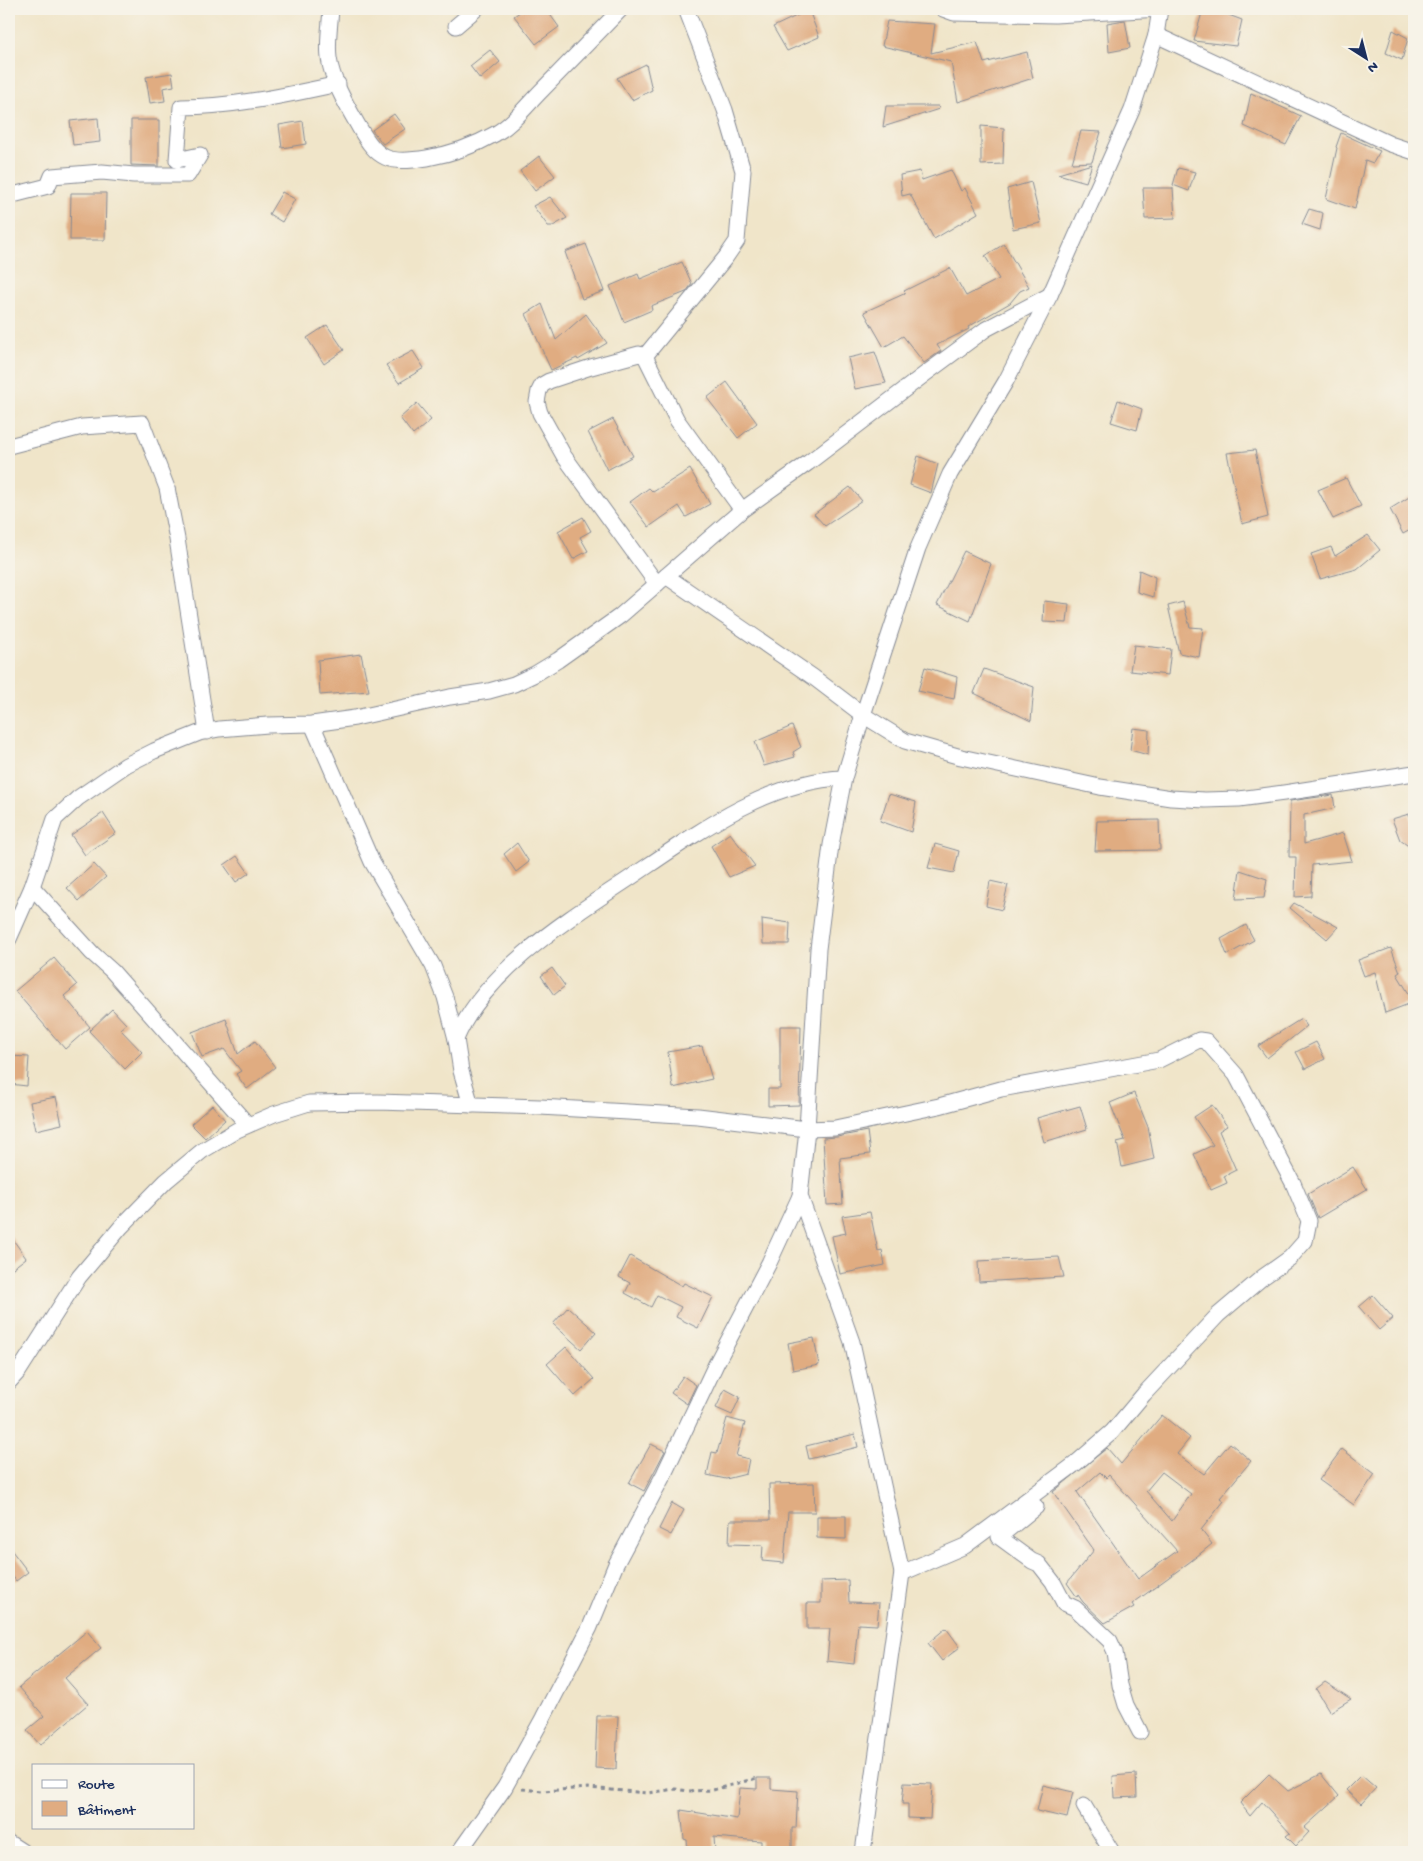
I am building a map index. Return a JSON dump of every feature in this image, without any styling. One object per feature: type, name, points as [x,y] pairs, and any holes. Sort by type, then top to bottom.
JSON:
[{"type":"street","points":[[331,9],[329,56],[332,76],[338,84],[352,115],[376,152],[388,159],[405,161],[438,156],[472,146],[496,133],[518,115],[621,9]]},
{"type":"street","points":[[456,26],[476,9]]},
{"type":"street","points":[[645,356],[737,241],[743,171],[725,110],[686,9]]},
{"type":"street","points":[[459,1852],[505,1787],[590,1627],[616,1564],[664,1474],[716,1364],[769,1263],[800,1196],[807,1129],[818,949],[830,844],[844,778],[863,715],[918,548],[950,474],[1006,381],[1050,295],[1132,110],[1156,35],[1160,9],[1055,15],[954,13],[943,9]]},
{"type":"street","points":[[1156,35],[1381,140],[1414,152]]},
{"type":"street","points":[[9,196],[48,186],[52,176],[102,172],[188,175],[200,155],[177,160],[181,107],[252,101],[338,84]]},
{"type":"street","points":[[9,939],[32,887],[55,820],[61,812],[126,765],[181,739],[207,732],[268,725],[312,724],[355,718],[450,697],[489,691],[514,684],[558,660],[620,616],[742,510],[986,329],[1050,295]]},
{"type":"street","points":[[742,510],[677,420],[645,356],[639,354],[627,357],[549,381],[542,385],[537,402],[540,413],[564,456],[661,580],[812,677],[863,715],[905,741],[961,757],[1091,785],[1171,798],[1239,799],[1414,773]]},
{"type":"street","points":[[9,446],[82,427],[142,423],[167,488],[177,539],[207,732]]},
{"type":"street","points":[[312,724],[372,862],[433,966],[445,997],[456,1039],[461,1072],[471,1105]]},
{"type":"street","points":[[456,1039],[465,1022],[491,986],[511,966],[562,924],[700,831],[733,812],[776,793],[823,778],[844,778]]},
{"type":"street","points":[[32,887],[92,954],[112,971],[248,1125]]},
{"type":"street","points":[[9,1382],[19,1371],[79,1278],[121,1227],[166,1181],[202,1151],[248,1125],[274,1114],[309,1103],[378,1102],[540,1107],[698,1116],[807,1129],[835,1128],[939,1106],[1002,1089],[1159,1060],[1175,1054],[1199,1040],[1206,1041],[1236,1075],[1296,1190],[1309,1221],[1305,1241],[1290,1258],[1218,1316],[1144,1394],[1112,1432],[1075,1464],[965,1546],[902,1573]]},
{"type":"street","points":[[800,1196],[852,1342],[878,1454],[902,1573],[863,1852]]},
{"type":"street","points":[[1028,1500],[1036,1507],[999,1537],[1039,1564],[1053,1582],[1064,1603],[1075,1608],[1110,1640],[1115,1652],[1120,1685],[1126,1706],[1140,1732]]},
{"type":"street","points":[[1084,1806],[1112,1852]]},
{"type":"street","points":[[9,1843],[23,1852]]},
{"type":"path","points":[[505,1787],[543,1791],[588,1788],[648,1793],[675,1789],[688,1791],[713,1790],[757,1778]]},
{"type":"building","points":[[524,9],[546,9],[559,27],[536,44],[514,16]]},
{"type":"building","points":[[1203,9],[1218,9],[1218,11],[1242,20],[1236,46],[1194,41]]},
{"type":"building","points":[[809,10],[819,37],[787,51],[773,27]]},
{"type":"building","points":[[1125,20],[1130,48],[1109,52],[1107,23]]},
{"type":"building","points":[[887,21],[935,24],[931,53],[977,42],[984,63],[1027,52],[1033,78],[958,102],[951,62],[882,46]]},
{"type":"building","points":[[1393,30],[1408,38],[1402,60],[1386,53]]},
{"type":"building","points":[[490,50],[500,62],[480,79],[470,66]]},
{"type":"building","points":[[646,64],[652,90],[632,100],[617,78]]},
{"type":"building","points":[[172,73],[174,86],[163,88],[165,101],[150,103],[146,77]]},
{"type":"building","points":[[1251,93],[1301,116],[1286,145],[1244,126]]},
{"type":"building","points":[[886,106],[938,106],[939,109],[883,127]]},
{"type":"building","points":[[394,114],[405,129],[383,144],[372,130]]},
{"type":"building","points":[[98,118],[100,142],[73,145],[70,121]]},
{"type":"building","points":[[131,120],[159,120],[159,166],[131,165]]},
{"type":"building","points":[[303,121],[306,144],[282,148],[279,125]]},
{"type":"building","points":[[981,126],[1004,128],[1003,164],[981,165]]},
{"type":"building","points":[[1081,131],[1101,132],[1092,162],[1072,163]]},
{"type":"building","points":[[1341,133],[1380,151],[1373,163],[1365,160],[1355,209],[1326,199],[1336,147]]},
{"type":"building","points":[[539,156],[555,176],[535,191],[520,171]]},
{"type":"building","points":[[1092,164],[1086,182],[1058,174]]},
{"type":"building","points":[[1178,168],[1195,172],[1189,191],[1173,185]]},
{"type":"building","points":[[951,170],[961,191],[965,188],[978,213],[934,239],[910,194],[902,196],[900,175],[920,171],[922,180]]},
{"type":"building","points":[[1031,182],[1041,223],[1013,229],[1007,189]]},
{"type":"building","points":[[1143,188],[1173,188],[1175,218],[1145,219]]},
{"type":"building","points":[[282,192],[295,199],[282,222],[269,214]]},
{"type":"building","points":[[71,193],[106,193],[105,240],[70,240]]},
{"type":"building","points":[[550,197],[567,218],[553,226],[548,226],[533,206]]},
{"type":"building","points":[[1309,209],[1323,213],[1320,230],[1302,224]]},
{"type":"building","points":[[586,244],[604,291],[582,299],[565,252]]},
{"type":"building","points":[[1004,244],[1029,287],[1020,291],[1010,303],[968,327],[969,329],[937,345],[941,351],[924,363],[903,336],[884,347],[864,312],[906,293],[904,291],[950,268],[966,296],[999,279],[985,256]]},
{"type":"building","points":[[682,262],[692,284],[686,292],[651,306],[652,310],[624,322],[610,286],[638,274],[640,279]]},
{"type":"building","points":[[542,304],[556,340],[586,314],[607,343],[578,360],[577,358],[551,370],[526,314]]},
{"type":"building","points":[[327,325],[344,350],[324,364],[307,338]]},
{"type":"building","points":[[413,351],[424,368],[399,383],[386,365]]},
{"type":"building","points":[[875,352],[886,383],[855,389],[848,358]]},
{"type":"building","points":[[727,382],[757,423],[738,438],[707,398]]},
{"type":"building","points":[[1118,400],[1142,409],[1137,430],[1111,422]]},
{"type":"building","points":[[417,403],[431,420],[413,435],[400,418]]},
{"type":"building","points":[[613,419],[633,456],[607,470],[588,432]]},
{"type":"building","points":[[1255,450],[1268,517],[1242,524],[1227,453]]},
{"type":"building","points":[[918,456],[938,464],[931,493],[910,485]]},
{"type":"building","points":[[690,469],[710,504],[686,517],[679,506],[649,527],[630,502],[649,488],[653,492]]},
{"type":"building","points":[[1346,478],[1361,506],[1333,519],[1318,490]]},
{"type":"building","points":[[850,487],[862,501],[825,526],[814,514]]},
{"type":"building","points":[[1414,494],[1414,528],[1403,534],[1390,509]]},
{"type":"building","points":[[583,517],[591,531],[580,537],[588,551],[573,559],[558,531]]},
{"type":"building","points":[[1368,535],[1380,550],[1357,569],[1320,579],[1311,554],[1331,547],[1335,556]]},
{"type":"building","points":[[964,551],[991,564],[970,621],[937,605]]},
{"type":"building","points":[[1139,570],[1155,577],[1153,597],[1137,592]]},
{"type":"building","points":[[1044,601],[1069,604],[1067,623],[1043,622]]},
{"type":"building","points":[[1183,602],[1190,627],[1203,628],[1199,657],[1179,653],[1168,606]]},
{"type":"building","points":[[1134,645],[1171,649],[1168,675],[1130,671]]},
{"type":"building","points":[[361,654],[369,691],[320,695],[318,660]]},
{"type":"building","points":[[925,667],[957,677],[954,699],[918,691]]},
{"type":"building","points":[[984,669],[1034,687],[1031,721],[974,693]]},
{"type":"building","points":[[792,726],[801,747],[793,752],[795,757],[764,766],[755,742]]},
{"type":"building","points":[[1133,728],[1149,730],[1148,755],[1130,750]]},
{"type":"building","points":[[889,794],[916,802],[911,832],[880,821]]},
{"type":"building","points":[[1333,795],[1335,808],[1304,815],[1304,844],[1343,833],[1352,861],[1312,865],[1311,896],[1295,897],[1296,857],[1289,857],[1290,801]]},
{"type":"building","points":[[103,813],[116,833],[85,855],[71,835]]},
{"type":"building","points":[[1409,814],[1411,824],[1414,824],[1414,850],[1400,840],[1392,819]]},
{"type":"building","points":[[1159,820],[1160,850],[1095,851],[1097,821]]},
{"type":"building","points":[[730,833],[755,866],[729,877],[711,846]]},
{"type":"building","points":[[517,843],[529,862],[516,872],[504,854]]},
{"type":"building","points":[[935,844],[959,851],[954,873],[928,868]]},
{"type":"building","points":[[237,856],[249,873],[236,882],[224,865]]},
{"type":"building","points":[[94,864],[106,877],[79,901],[67,888]]},
{"type":"building","points":[[1240,870],[1267,879],[1264,898],[1236,899]]},
{"type":"building","points":[[990,881],[1008,885],[1002,910],[986,906]]},
{"type":"building","points":[[1294,903],[1338,927],[1327,939],[1290,908]]},
{"type":"building","points":[[762,919],[790,923],[789,944],[763,944]]},
{"type":"building","points":[[1246,925],[1254,940],[1227,955],[1221,939]]},
{"type":"building","points":[[1391,948],[1400,972],[1397,974],[1414,1002],[1385,1013],[1375,972],[1364,976],[1358,960]]},
{"type":"building","points":[[54,958],[77,985],[64,996],[90,1027],[65,1049],[15,991]]},
{"type":"building","points":[[552,968],[565,986],[554,995],[541,976]]},
{"type":"building","points":[[112,1009],[126,1024],[120,1029],[142,1052],[125,1069],[89,1031]]},
{"type":"building","points":[[226,1019],[238,1054],[255,1041],[275,1067],[247,1089],[236,1074],[241,1071],[224,1049],[202,1057],[192,1032]]},
{"type":"building","points":[[1301,1019],[1307,1026],[1267,1058],[1258,1046]]},
{"type":"building","points":[[780,1026],[801,1026],[799,1105],[768,1106],[768,1089],[780,1089]]},
{"type":"building","points":[[1316,1042],[1325,1059],[1305,1069],[1296,1052]]},
{"type":"building","points":[[702,1046],[712,1079],[673,1088],[668,1052]]},
{"type":"building","points":[[9,1056],[29,1057],[27,1086],[9,1084]]},
{"type":"building","points":[[1134,1093],[1148,1127],[1154,1159],[1122,1167],[1117,1142],[1125,1140],[1110,1103]]},
{"type":"building","points":[[56,1097],[62,1124],[36,1130],[30,1102]]},
{"type":"building","points":[[212,1105],[225,1120],[205,1138],[191,1124]]},
{"type":"building","points":[[1212,1105],[1227,1126],[1219,1131],[1236,1170],[1224,1176],[1227,1183],[1211,1190],[1194,1154],[1213,1145],[1194,1117]]},
{"type":"building","points":[[1080,1106],[1087,1129],[1044,1142],[1037,1118]]},
{"type":"building","points":[[867,1131],[870,1154],[840,1158],[843,1204],[827,1205],[823,1138]]},
{"type":"building","points":[[1353,1167],[1367,1189],[1318,1218],[1308,1194]]},
{"type":"building","points":[[870,1212],[878,1251],[882,1250],[885,1265],[840,1274],[832,1236],[846,1233],[842,1216]]},
{"type":"building","points":[[9,1234],[26,1258],[9,1271]]},
{"type":"building","points":[[630,1256],[682,1286],[684,1283],[713,1297],[698,1328],[676,1317],[681,1307],[657,1295],[651,1307],[625,1293],[630,1283],[619,1277]]},
{"type":"building","points":[[1059,1257],[1064,1277],[979,1282],[978,1261]]},
{"type":"building","points":[[1373,1295],[1393,1318],[1379,1330],[1359,1307]]},
{"type":"building","points":[[568,1307],[596,1332],[581,1349],[553,1324]]},
{"type":"building","points":[[814,1338],[819,1365],[793,1370],[788,1343]]},
{"type":"building","points":[[566,1347],[594,1379],[575,1396],[547,1364]]},
{"type":"building","points":[[683,1376],[696,1385],[687,1404],[671,1393]]},
{"type":"building","points":[[725,1389],[740,1397],[732,1415],[716,1408]]},
{"type":"building","points":[[1162,1415],[1190,1438],[1177,1454],[1204,1474],[1230,1443],[1251,1461],[1220,1498],[1224,1501],[1201,1530],[1212,1544],[1132,1604],[1134,1607],[1105,1623],[1078,1595],[1077,1597],[1067,1583],[1094,1550],[1053,1492],[1107,1448],[1121,1464]],"holes":[[[1100,1472],[1106,1478],[1109,1475],[1177,1551],[1138,1579],[1077,1492]],[[1162,1472],[1191,1494],[1172,1521],[1146,1491]]]},
{"type":"building","points":[[727,1418],[745,1423],[736,1456],[749,1459],[746,1474],[726,1479],[707,1475],[712,1452],[717,1453]]},
{"type":"building","points":[[855,1434],[858,1447],[809,1459],[806,1446]]},
{"type":"building","points":[[651,1444],[665,1451],[644,1491],[629,1483]]},
{"type":"building","points":[[1342,1449],[1375,1474],[1354,1505],[1319,1480]]},
{"type":"building","points":[[814,1483],[815,1512],[788,1512],[784,1563],[762,1561],[763,1545],[729,1544],[730,1520],[770,1520],[769,1484]]},
{"type":"building","points":[[672,1503],[684,1510],[671,1535],[659,1529]]},
{"type":"building","points":[[817,1516],[846,1516],[846,1539],[817,1538]]},
{"type":"building","points":[[9,1547],[28,1572],[16,1581],[9,1571]]},
{"type":"building","points":[[848,1580],[849,1602],[879,1603],[877,1625],[858,1624],[854,1664],[827,1661],[830,1629],[807,1629],[807,1603],[821,1603],[821,1581]]},
{"type":"building","points":[[946,1628],[960,1647],[942,1661],[928,1643]]},
{"type":"building","points":[[87,1631],[101,1648],[65,1678],[88,1704],[40,1745],[27,1730],[44,1716],[19,1687]]},
{"type":"building","points":[[1325,1682],[1351,1699],[1330,1712],[1316,1689]]},
{"type":"building","points":[[597,1716],[618,1716],[616,1769],[595,1768]]},
{"type":"building","points":[[1136,1774],[1137,1797],[1114,1798],[1113,1776]]},
{"type":"building","points":[[1269,1774],[1288,1791],[1321,1774],[1339,1796],[1304,1828],[1309,1832],[1296,1846],[1286,1836],[1290,1833],[1262,1802],[1250,1816],[1240,1803]]},
{"type":"building","points":[[1361,1775],[1376,1788],[1361,1804],[1346,1790]]},
{"type":"building","points":[[757,1778],[771,1778],[771,1789],[798,1791],[796,1828],[792,1828],[792,1852],[761,1852],[761,1841],[714,1837],[715,1852],[688,1852],[687,1840],[684,1839],[681,1810],[737,1819],[740,1788],[757,1789]]},
{"type":"building","points":[[904,1783],[932,1784],[930,1819],[908,1818],[908,1804],[902,1804]]},
{"type":"building","points":[[1043,1785],[1073,1792],[1067,1818],[1037,1811]]}]
